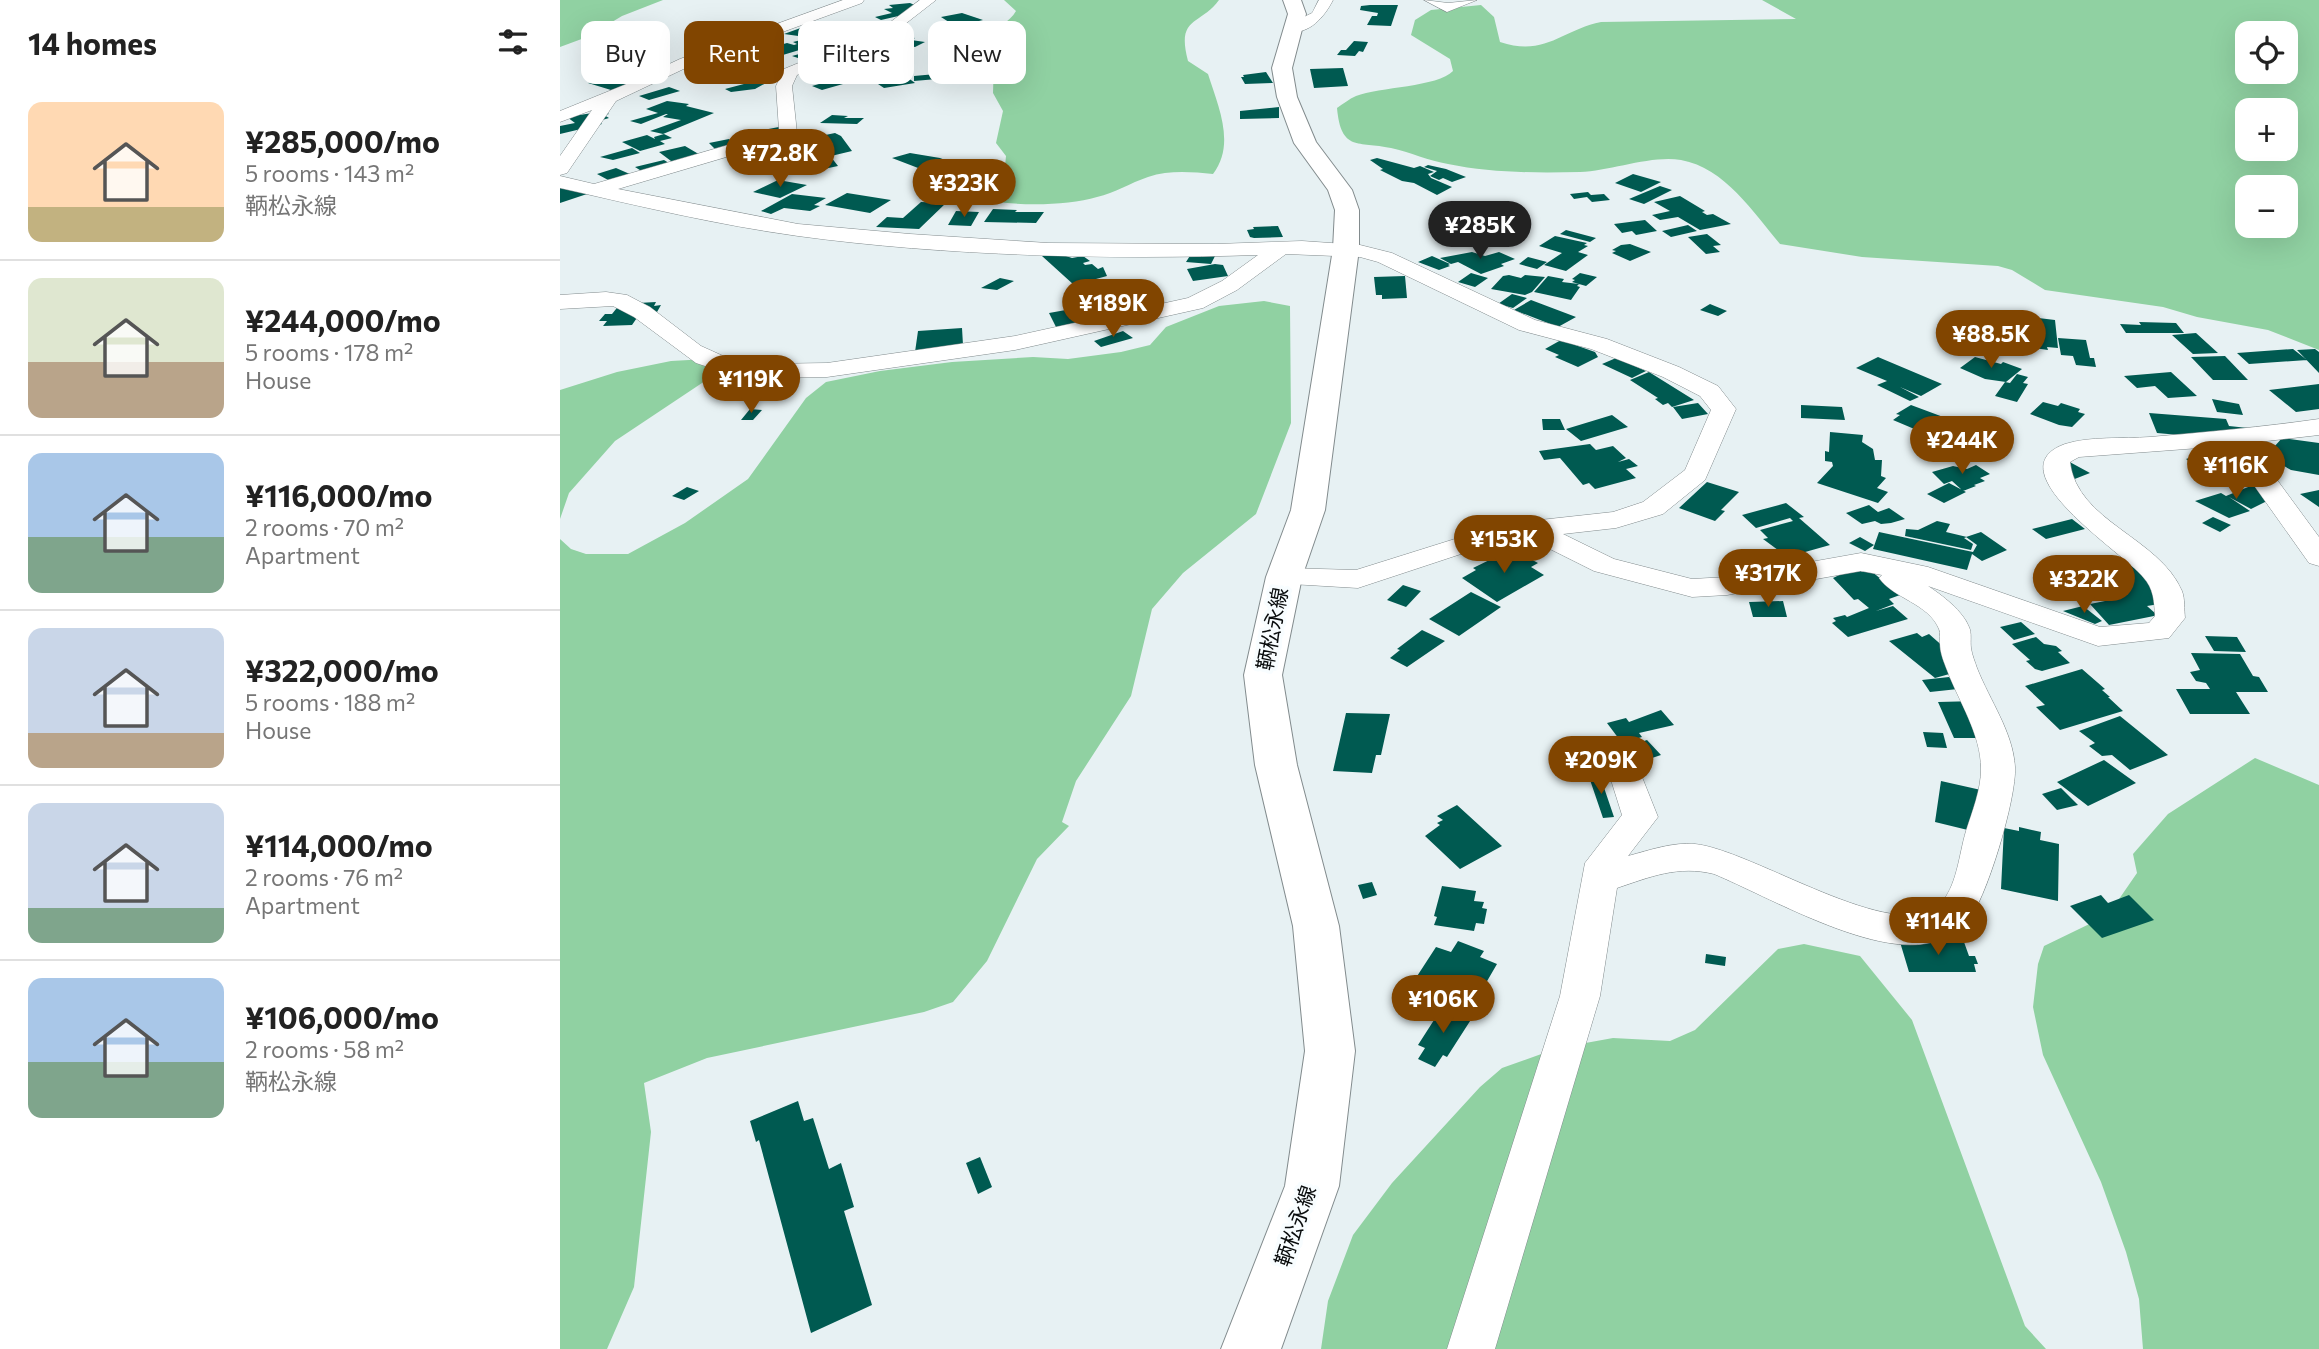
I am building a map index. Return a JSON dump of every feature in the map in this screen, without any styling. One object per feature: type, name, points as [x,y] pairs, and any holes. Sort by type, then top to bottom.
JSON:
[{"type":"main road","name":"鞆松永線","points":[[1251,1349],[1312,1186],[1330,1051],[1317,926],[1276,765],[1263,675],[1284,577],[1308,510],[1328,390],[1346,249],[1347,210],[1340,190],[1306,143],[1287,97],[1282,68],[1292,14]]},
{"type":"street","points":[[560,203],[644,173],[788,133],[784,86],[790,72],[886,32],[929,0]]},
{"type":"street","points":[[1292,14],[1318,16],[1326,0]]},
{"type":"street","points":[[1431,0],[1447,8],[1470,0]]},
{"type":"street","points":[[560,117],[609,98],[686,62],[850,1]]},
{"type":"street","points":[[560,169],[609,98]]},
{"type":"street","points":[[560,182],[671,207],[798,230],[910,240],[1048,249],[1346,249],[1385,257],[1527,325],[1599,344],[1671,372],[1709,391],[1724,409],[1696,474],[1653,508],[1616,520],[1531,529],[1458,546],[1358,579],[1284,577]]},
{"type":"street","points":[[560,302],[617,299],[659,323],[704,358],[719,364],[801,372],[1015,343],[1195,303],[1219,295],[1280,248]]},
{"type":"street","points":[[1531,529],[1604,565],[1692,588],[1727,586],[1861,562],[1918,573],[2098,637],[2115,637],[2158,631],[2170,618],[2168,593],[2159,576],[2130,549],[2095,524],[2070,496],[2055,469],[2057,458],[2074,450],[2233,439],[2319,427]]},
{"type":"street","points":[[2233,439],[2319,556]]},
{"type":"street","points":[[1601,880],[1669,858],[1696,856],[1730,864],[1853,921],[1895,930],[1927,930],[1949,919],[1968,893],[1998,771],[1994,738],[1956,652],[1955,628],[1946,614],[1908,585],[1861,562]]},
{"type":"street","points":[[1471,1349],[1580,996],[1603,863],[1640,817],[1628,780]]},
{"type":"green space","points":[[560,0],[663,0],[614,21],[581,21],[581,39],[560,47]]},
{"type":"green space","points":[[1004,0],[1219,0],[1192,23],[1185,36],[1188,61],[1208,74],[1223,125],[1223,150],[1213,174],[1164,173],[1141,179],[1104,195],[1067,203],[1014,204],[968,195],[1005,166],[1006,156],[996,143],[1003,111],[993,93],[993,84],[1026,84],[1026,21],[1007,21],[1016,11]]},
{"type":"green space","points":[[1762,0],[2319,0],[2319,350],[2268,330],[2197,317],[2163,307],[2045,290],[2012,270],[1998,266],[1862,257],[1780,244],[1725,182],[1697,165],[1681,160],[1644,161],[1580,172],[1497,171],[1441,163],[1391,148],[1360,144],[1347,138],[1342,132],[1337,108],[1348,100],[1366,93],[1422,84],[1453,71],[1450,59],[1411,35],[1415,20],[1431,10],[1481,5],[1494,17],[1500,42],[1516,46],[1553,41],[1601,22],[1796,19]]},
{"type":"green space","points":[[1264,301],[1290,306],[1291,423],[1256,514],[1183,573],[1152,609],[1131,696],[1076,781],[1062,822],[1069,826],[1037,859],[987,961],[953,1002],[924,1012],[707,1058],[644,1083],[651,1132],[634,1287],[607,1349],[560,1349],[560,539],[571,549],[586,554],[628,554],[685,523],[748,479],[806,398],[826,382],[880,371],[952,362],[1033,357],[1068,359],[1121,352],[1150,345],[1166,327],[1219,306]]},
{"type":"green space","points":[[725,358],[726,366],[717,373],[615,441],[569,493],[560,519],[560,390],[617,372],[671,361]]},
{"type":"green space","points":[[2255,758],[2319,785],[2319,1349],[2143,1349],[2139,1299],[2126,1252],[2101,1182],[2043,1055],[2033,1007],[2038,964],[2044,946],[2108,915],[2137,873],[2133,854],[2168,814]]},
{"type":"green space","points":[[1804,944],[1860,956],[1912,1020],[2025,1326],[2046,1349],[1321,1349],[1328,1301],[1353,1235],[1392,1183],[1480,1087],[1502,1068],[1558,1048],[1613,1038],[1670,1041],[1695,1030],[1778,949]]},
{"type":"building","points":[[910,3],[919,7],[916,12],[881,20],[875,17],[892,13],[884,9],[893,8],[889,5]]},
{"type":"building","points":[[1398,5],[1391,26],[1367,25],[1372,16],[1377,16],[1378,13],[1360,10],[1361,6]]},
{"type":"building","points":[[962,13],[983,20],[947,21],[941,17]]},
{"type":"building","points":[[798,29],[798,36],[784,34]]},
{"type":"building","points":[[914,40],[925,42],[915,47]]},
{"type":"building","points":[[798,41],[798,50],[784,55],[784,44],[797,44],[793,42]]},
{"type":"building","points":[[1354,41],[1368,42],[1363,52],[1359,51],[1355,56],[1337,55],[1341,50],[1346,50]]},
{"type":"building","points":[[1343,68],[1348,86],[1314,88],[1310,69]]},
{"type":"building","points":[[1266,72],[1273,83],[1245,84],[1241,77],[1244,77],[1243,75]]},
{"type":"building","points":[[928,75],[928,80],[914,81],[914,76]]},
{"type":"building","points":[[591,84],[631,84],[611,90]]},
{"type":"building","points":[[744,84],[764,84],[755,89],[731,92],[725,89]]},
{"type":"building","points":[[819,84],[843,84],[822,90],[812,86]]},
{"type":"building","points":[[878,84],[909,84],[884,88]]},
{"type":"building","points":[[669,87],[680,91],[649,100],[639,96]]},
{"type":"building","points":[[667,101],[689,104],[686,106],[714,113],[663,134],[650,131],[681,120],[663,117],[666,114],[641,124],[630,121],[658,113],[646,109]]},
{"type":"building","points":[[1279,107],[1279,118],[1240,119],[1240,111]]},
{"type":"building","points":[[605,111],[609,114],[604,115],[609,118],[599,121],[602,124],[560,134],[560,126],[575,123],[567,117]]},
{"type":"building","points":[[832,115],[864,118],[857,124],[820,123]]},
{"type":"building","points":[[784,126],[789,134],[748,143],[744,139],[748,138],[743,134]]},
{"type":"building","points":[[835,133],[841,136],[852,151],[831,156],[827,152],[811,155],[806,150],[820,147],[814,144],[811,138]]},
{"type":"building","points":[[664,134],[672,138],[660,141],[665,144],[640,151],[622,142],[647,135],[655,139],[654,137]]},
{"type":"building","points":[[729,139],[738,148],[718,152],[709,143]]},
{"type":"building","points":[[685,146],[702,156],[675,164],[659,152]]},
{"type":"building","points":[[762,147],[768,154],[760,155],[766,161],[739,167],[728,154]]},
{"type":"building","points":[[632,148],[640,153],[613,160],[600,157]]},
{"type":"building","points":[[910,153],[940,158],[970,170],[942,181],[935,178],[939,176],[892,158]]},
{"type":"building","points":[[831,157],[838,166],[819,170],[812,160]]},
{"type":"building","points":[[1377,158],[1414,168],[1420,166],[1434,172],[1428,174],[1431,178],[1452,187],[1437,195],[1380,170],[1383,169],[1370,160]]},
{"type":"building","points":[[664,160],[672,165],[643,172],[635,167]]},
{"type":"building","points":[[1428,165],[1466,177],[1452,182],[1443,178],[1439,180],[1430,176],[1437,171],[1424,167]]},
{"type":"building","points":[[616,168],[632,175],[610,181],[597,174]]},
{"type":"building","points":[[1633,174],[1661,182],[1641,192],[1615,183]]},
{"type":"building","points":[[778,180],[807,185],[780,198],[753,192]]},
{"type":"building","points":[[560,186],[587,194],[560,203]]},
{"type":"building","points":[[1660,186],[1672,190],[1644,204],[1629,199]]},
{"type":"building","points":[[1588,192],[1591,195],[1604,194],[1610,200],[1592,202],[1587,197],[1574,199],[1570,194]]},
{"type":"building","points":[[847,193],[891,200],[870,213],[825,205]]},
{"type":"building","points":[[792,194],[826,198],[814,205],[820,206],[810,211],[784,208],[771,214],[761,211]]},
{"type":"building","points":[[1680,196],[1705,211],[1702,212],[1707,215],[1713,214],[1731,224],[1700,230],[1678,217],[1660,220],[1652,215],[1670,211],[1654,202]]},
{"type":"building","points":[[921,202],[946,203],[919,229],[876,227],[887,217],[903,218]]},
{"type":"building","points":[[993,209],[1044,212],[1036,223],[984,222]]},
{"type":"building","points":[[956,211],[979,212],[971,226],[948,225]]},
{"type":"building","points":[[1645,220],[1657,231],[1636,235],[1632,231],[1622,233],[1614,224]]},
{"type":"building","points":[[1688,225],[1697,231],[1671,237],[1662,231]]},
{"type":"building","points":[[1278,226],[1283,237],[1254,238],[1250,237],[1247,230],[1254,229],[1253,227]]},
{"type":"building","points":[[1566,230],[1596,238],[1590,242],[1560,234]]},
{"type":"building","points":[[1707,234],[1721,245],[1713,246],[1720,252],[1706,254],[1688,237]]},
{"type":"building","points":[[1555,236],[1587,243],[1584,245],[1588,246],[1578,252],[1588,255],[1566,271],[1544,265],[1562,253],[1539,246]]},
{"type":"building","points":[[1630,244],[1651,252],[1630,261],[1612,253],[1616,251],[1612,250],[1621,245]]},
{"type":"building","points":[[1193,251],[1217,252],[1211,264],[1186,262]]},
{"type":"building","points":[[1472,252],[1485,256],[1499,252],[1515,259],[1481,274],[1458,262],[1451,264],[1440,258]]},
{"type":"building","points":[[1057,253],[1072,258],[1083,256],[1090,261],[1083,263],[1085,265],[1092,264],[1098,269],[1103,267],[1107,276],[1074,285],[1042,256]]},
{"type":"building","points":[[1432,256],[1450,266],[1439,270],[1418,262]]},
{"type":"building","points":[[1528,257],[1547,262],[1537,269],[1519,264]]},
{"type":"building","points":[[1223,265],[1228,276],[1193,281],[1187,269]]},
{"type":"building","points":[[1471,273],[1488,278],[1475,287],[1458,282]]},
{"type":"building","points":[[1580,273],[1597,277],[1586,286],[1572,282]]},
{"type":"building","points":[[1525,275],[1545,277],[1532,292],[1525,295],[1491,289],[1503,276],[1521,278]]},
{"type":"building","points":[[1405,276],[1407,298],[1382,299],[1382,295],[1376,295],[1374,277]]},
{"type":"building","points":[[1548,276],[1564,279],[1562,282],[1579,284],[1577,286],[1580,287],[1571,300],[1534,292]]},
{"type":"building","points":[[1000,278],[1014,281],[997,290],[981,288]]},
{"type":"building","points":[[1149,293],[1159,306],[1111,313],[1103,303]]},
{"type":"building","points":[[1512,294],[1527,298],[1513,308],[1498,304]]},
{"type":"building","points":[[1531,300],[1576,317],[1558,327],[1514,310]]},
{"type":"building","points":[[656,302],[654,306],[661,305],[657,312],[641,312],[632,325],[603,326],[607,321],[599,321],[605,314],[612,314],[620,304]]},
{"type":"building","points":[[1710,304],[1727,311],[1718,316],[1700,310]]},
{"type":"building","points":[[1094,305],[1099,313],[1086,316],[1080,308]]},
{"type":"building","points":[[1077,308],[1088,325],[1058,331],[1049,313]]},
{"type":"building","points":[[2005,314],[2055,320],[2058,348],[2047,347],[2048,350],[2000,343],[1998,325],[2016,326],[2007,324]]},
{"type":"building","points":[[2139,322],[2176,323],[2184,333],[2126,333],[2120,324],[2141,325]]},
{"type":"building","points":[[962,328],[963,345],[915,352],[918,331]]},
{"type":"building","points":[[1123,331],[1133,338],[1101,347],[1094,341]]},
{"type":"building","points":[[2196,333],[2218,353],[2193,354],[2172,335]]},
{"type":"building","points":[[2058,338],[2086,340],[2090,358],[2094,358],[2096,367],[2076,365],[2073,356],[2061,355]]},
{"type":"building","points":[[1561,340],[1595,352],[1598,357],[1578,367],[1555,357],[1559,355],[1545,349]]},
{"type":"building","points":[[2293,349],[2307,360],[2249,364],[2237,353]]},
{"type":"building","points":[[2315,349],[2319,352],[2319,373],[2297,350]]},
{"type":"building","points":[[2225,356],[2248,380],[2213,380],[2191,357]]},
{"type":"building","points":[[1878,357],[1942,384],[1921,396],[1900,387],[1919,397],[1910,401],[1877,385],[1887,381],[1856,368]]},
{"type":"building","points":[[1975,357],[2022,369],[2006,382],[1985,379],[1960,368]]},
{"type":"building","points":[[1616,358],[1646,371],[1632,378],[1602,364]]},
{"type":"building","points":[[1649,372],[1694,400],[1672,407],[1668,403],[1663,405],[1655,399],[1658,398],[1630,380]]},
{"type":"building","points":[[2171,372],[2197,396],[2168,398],[2155,386],[2137,388],[2124,376]]},
{"type":"building","points":[[2017,374],[2028,377],[2023,383],[2028,384],[2017,402],[1995,396],[2005,382],[2010,383]]},
{"type":"building","points":[[2319,384],[2319,409],[2296,412],[2269,390]]},
{"type":"building","points":[[2212,399],[2239,404],[2243,415],[2217,412]]},
{"type":"building","points":[[2043,402],[2058,406],[2061,403],[2080,409],[2078,412],[2085,414],[2072,427],[2059,425],[2030,414]]},
{"type":"building","points":[[1698,403],[1708,414],[1682,419],[1673,407]]},
{"type":"building","points":[[1801,405],[1842,407],[1845,420],[1801,418]]},
{"type":"building","points":[[1911,405],[1962,424],[1938,439],[1893,420],[1900,415],[1896,414]]},
{"type":"building","points":[[750,409],[762,410],[753,420],[741,420]]},
{"type":"building","points":[[2149,413],[2226,419],[2229,426],[2248,428],[2190,436],[2157,433]]},
{"type":"building","points":[[1612,415],[1628,427],[1581,441],[1566,429]]},
{"type":"building","points":[[1542,419],[1560,419],[1565,430],[1543,430]]},
{"type":"building","points":[[1954,429],[1978,435],[1961,461],[1931,453],[1940,440],[1946,441]]},
{"type":"building","points":[[1830,432],[1863,435],[1862,442],[1873,449],[1875,460],[1882,460],[1881,476],[1886,478],[1877,488],[1888,492],[1878,503],[1817,483],[1833,466],[1832,462],[1825,461],[1825,451],[1829,452]]},
{"type":"building","points":[[2282,438],[2319,443],[2319,475],[2291,470],[2277,462],[2274,447]]},
{"type":"building","points":[[1590,444],[1596,450],[1613,446],[1626,458],[1618,462],[1629,459],[1638,466],[1626,469],[1636,478],[1595,489],[1589,483],[1583,485],[1560,458],[1544,460],[1539,451]]},
{"type":"building","points":[[2211,451],[2247,472],[2216,481],[2186,459]]},
{"type":"building","points":[[2066,460],[2090,473],[2067,482]]},
{"type":"building","points":[[1976,465],[1990,474],[1980,478],[1985,481],[1963,491],[1952,481],[1944,484],[1932,472],[1953,466],[1967,469]]},
{"type":"building","points":[[1707,482],[1739,492],[1721,510],[1725,511],[1715,521],[1679,508]]},
{"type":"building","points":[[1949,483],[1966,492],[1944,503],[1927,494]]},
{"type":"building","points":[[2253,485],[2275,497],[2251,509],[2229,497],[2250,511],[2229,518],[2195,501],[2221,493],[2226,496]]},
{"type":"building","points":[[687,487],[699,491],[684,500],[672,496]]},
{"type":"building","points":[[2319,490],[2319,507],[2300,494]]},
{"type":"building","points":[[1786,503],[1804,517],[1799,518],[1830,545],[1798,554],[1809,564],[1769,576],[1753,561],[1761,559],[1757,555],[1775,550],[1782,557],[1786,556],[1763,539],[1768,538],[1760,530],[1793,521],[1790,518],[1756,528],[1742,515]]},
{"type":"building","points":[[1869,505],[1878,512],[1889,508],[1905,519],[1891,523],[1881,524],[1875,521],[1862,524],[1846,513]]},
{"type":"building","points":[[2213,517],[2231,525],[2220,532],[2202,523]]},
{"type":"building","points":[[2072,519],[2085,529],[2046,539],[2032,529]]},
{"type":"building","points":[[1937,521],[1950,524],[1946,532],[1967,537],[1964,538],[1973,544],[1971,550],[1905,536],[1906,529],[1918,530]]},
{"type":"building","points":[[1879,532],[1973,552],[1977,545],[1966,537],[1981,532],[2007,550],[1982,561],[1972,554],[1967,570],[1873,549]]},
{"type":"building","points":[[1860,537],[1874,545],[1865,551],[1849,543]]},
{"type":"building","points":[[1512,549],[1538,563],[1531,567],[1544,575],[1497,602],[1462,578],[1476,570],[1473,568]]},
{"type":"building","points":[[2129,563],[2172,602],[2147,606],[2156,614],[2154,616],[2109,625],[2090,604],[2120,598],[2093,570]]},
{"type":"building","points":[[1856,567],[1862,572],[1870,570],[1900,595],[1889,599],[1894,604],[1876,611],[1893,606],[1908,619],[1848,637],[1832,623],[1836,621],[1833,618],[1845,615],[1847,617],[1869,608],[1858,599],[1854,600],[1833,578]]},
{"type":"building","points":[[1403,585],[1421,591],[1406,607],[1387,600]]},
{"type":"building","points":[[1471,592],[1501,607],[1459,636],[1429,619]]},
{"type":"building","points":[[1783,601],[1787,617],[1753,617],[1749,602]]},
{"type":"building","points":[[2083,606],[2102,621],[2095,624],[2063,611]]},
{"type":"building","points":[[2021,622],[2035,634],[2014,640],[2000,627]]},
{"type":"building","points":[[1422,630],[1445,641],[1407,667],[1390,658],[1400,650],[1397,649]]},
{"type":"building","points":[[1917,633],[1922,637],[1929,634],[1962,663],[1964,670],[1935,678],[1889,641]]},
{"type":"building","points":[[2205,636],[2237,637],[2246,652],[2214,651]]},
{"type":"building","points":[[2036,637],[2044,644],[2056,646],[2062,651],[2058,652],[2070,663],[2042,671],[2035,669],[2026,661],[2030,660],[2012,644]]},
{"type":"building","points":[[2191,653],[2240,654],[2253,676],[2259,677],[2268,692],[2236,692],[2250,714],[2190,714],[2176,689],[2210,689],[2206,683],[2196,681],[2190,672],[2200,670]]},
{"type":"building","points":[[2082,669],[2105,689],[2102,690],[2123,711],[2060,730],[2036,707],[2045,705],[2025,686]]},
{"type":"building","points":[[1949,677],[1958,689],[1930,692],[1922,680]]},
{"type":"building","points":[[1977,701],[1989,738],[1954,738],[1938,702]]},
{"type":"building","points":[[1661,710],[1674,725],[1639,733],[1642,737],[1622,743],[1607,723],[1626,718],[1629,722]]},
{"type":"building","points":[[1346,713],[1390,714],[1381,755],[1376,755],[1372,773],[1333,771]]},
{"type":"building","points":[[2120,716],[2168,755],[2130,770],[2112,755],[2102,756],[2089,746],[2095,743],[2079,731]]},
{"type":"building","points":[[1923,732],[1943,733],[1947,748],[1927,747]]},
{"type":"building","points":[[1647,740],[1661,755],[1640,762],[1626,747]]},
{"type":"building","points":[[2104,760],[2136,783],[2088,806],[2057,782]]},
{"type":"building","points":[[1599,773],[1614,817],[1603,818],[1588,774]]},
{"type":"building","points":[[1941,781],[1981,790],[1976,832],[1935,822]]},
{"type":"building","points":[[2061,788],[2078,805],[2057,810],[2042,794]]},
{"type":"building","points":[[1457,805],[1502,846],[1460,869],[1425,836],[1443,820],[1437,816]]},
{"type":"building","points":[[2019,827],[2041,832],[2040,840],[2059,844],[2058,901],[2001,889],[2004,828],[2019,831]]},
{"type":"building","points":[[1372,882],[1377,895],[1363,899],[1358,885]]},
{"type":"building","points":[[1442,886],[1476,891],[1474,901],[1484,902],[1482,908],[1487,909],[1484,924],[1476,923],[1474,931],[1434,925]]},
{"type":"building","points":[[2101,895],[2108,903],[2129,895],[2154,920],[2102,938],[2070,906]]},
{"type":"building","points":[[1458,941],[1484,951],[1480,957],[1497,964],[1472,1007],[1456,1001],[1452,1009],[1434,1002],[1436,998],[1410,987],[1436,947],[1451,952]]},
{"type":"building","points":[[1900,942],[1964,942],[1969,956],[1975,956],[1978,964],[1974,964],[1976,972],[1909,972]]},
{"type":"building","points":[[1706,954],[1726,957],[1725,966],[1705,963]]},
{"type":"building","points":[[1443,1006],[1472,1018],[1447,1057],[1443,1055],[1435,1067],[1418,1059],[1425,1048],[1418,1045]]},
{"type":"building","points":[[798,1101],[804,1121],[813,1118],[829,1169],[841,1163],[854,1207],[844,1211],[872,1305],[811,1333],[759,1140],[756,1142],[750,1121]]},
{"type":"building","points":[[980,1157],[992,1187],[978,1194],[966,1163]]}]
